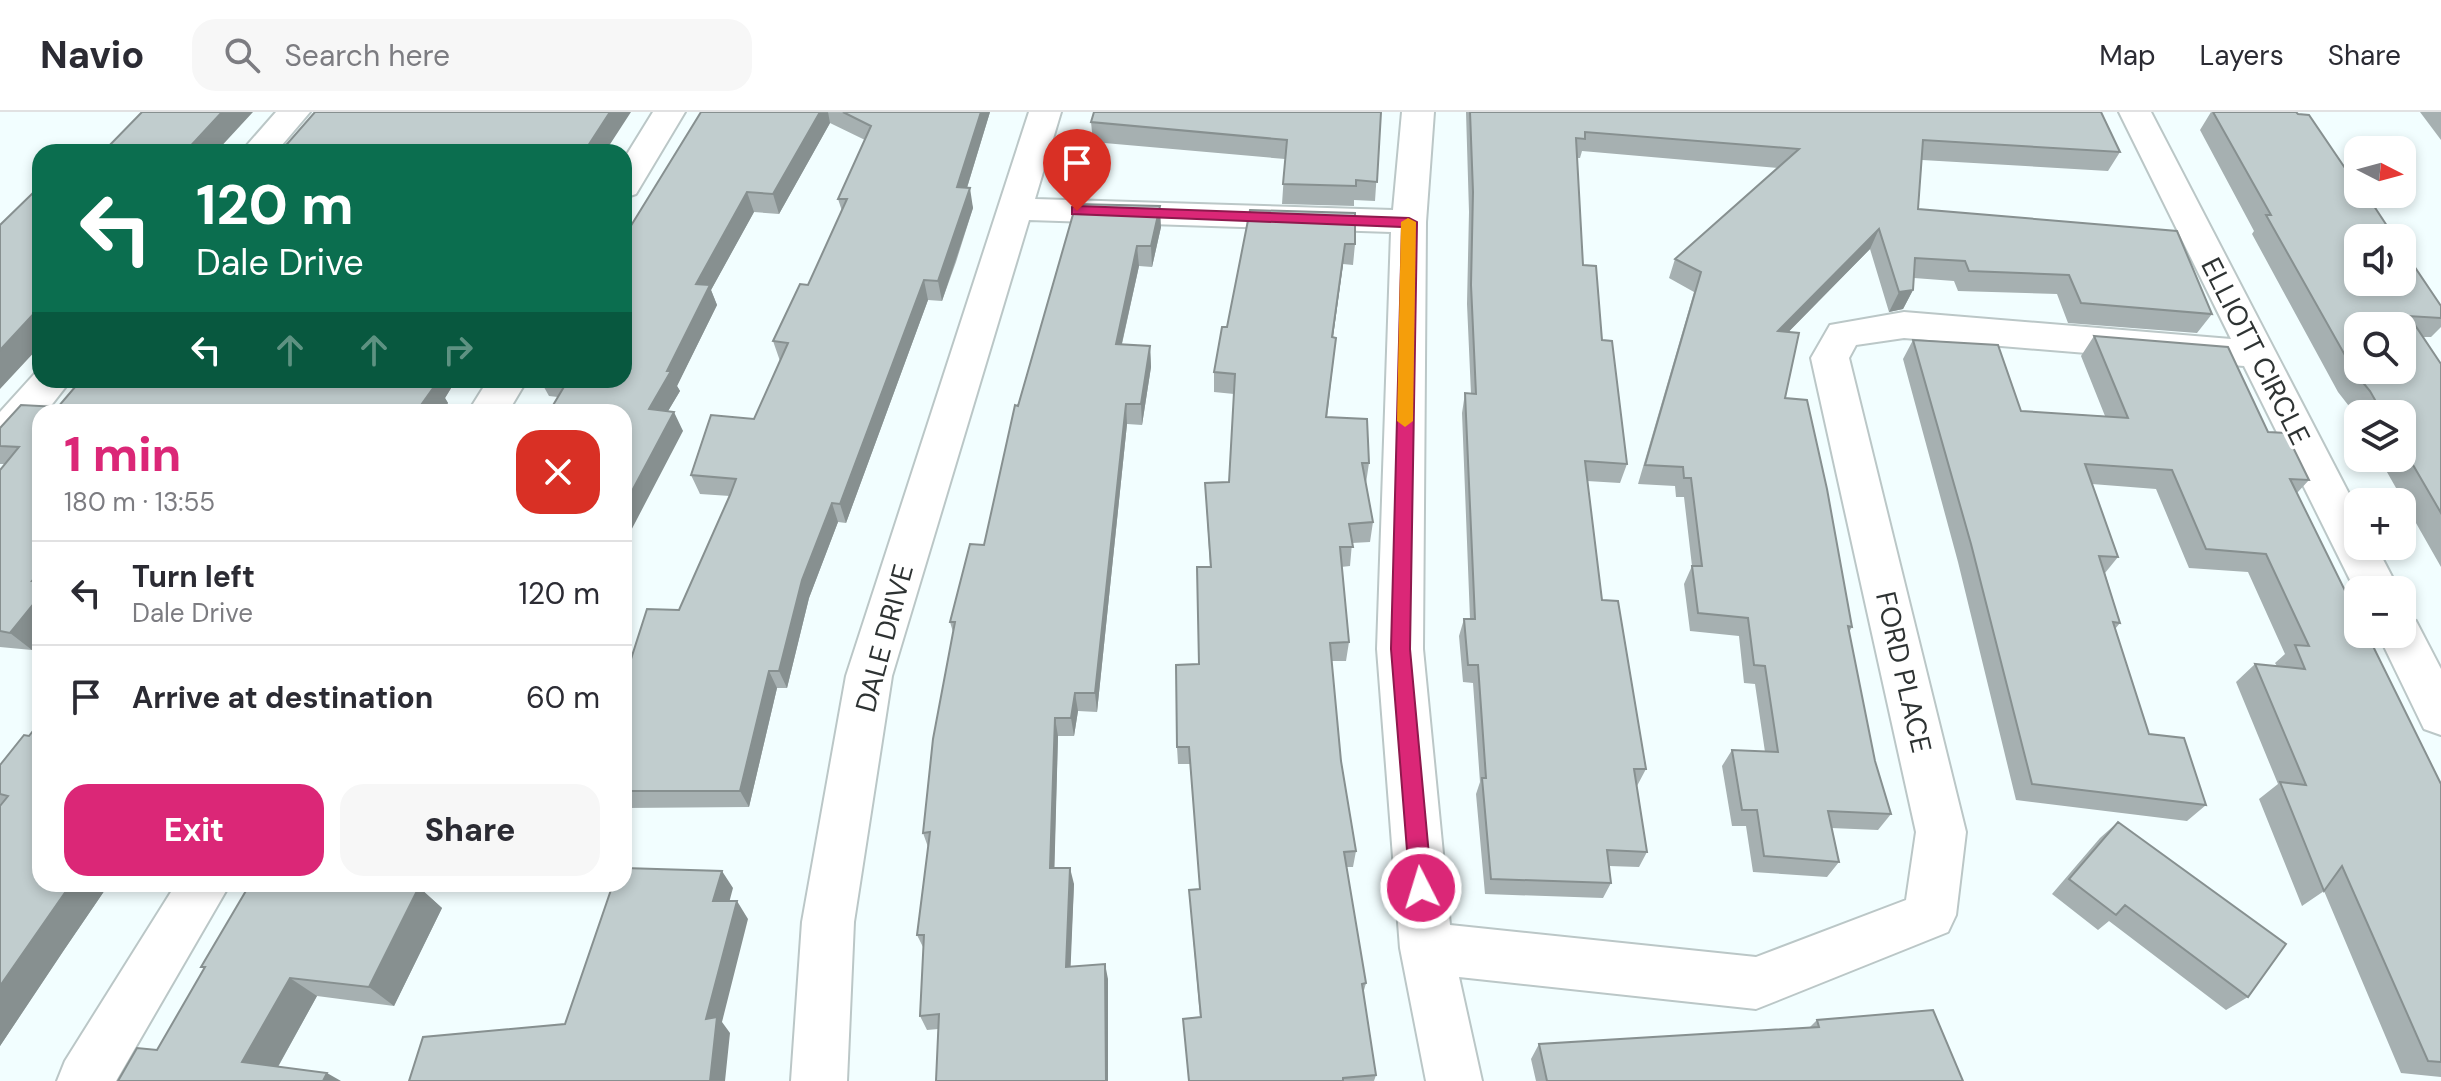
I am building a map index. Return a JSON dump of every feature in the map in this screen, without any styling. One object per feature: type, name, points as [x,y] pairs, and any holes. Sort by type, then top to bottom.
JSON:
[{"type":"street","points":[[265,144],[294,112]]},
{"type":"street","points":[[632,174],[669,112]]},
{"type":"street","name":"DALE DRIVE","points":[[819,1081],[828,922],[869,676],[1045,112]]},
{"type":"street","points":[[1418,112],[1409,222],[1400,649],[1426,948],[1454,1081]]},
{"type":"street","name":"ELLIOTT CIRCLE","points":[[2135,112],[2370,576]]},
{"type":"street","points":[[1016,209],[1409,222]]},
{"type":"street","name":"FORD PLACE","points":[[1426,948],[1756,983],[1930,915],[1941,832],[1830,358],[1843,334],[1904,325],[2257,354]]},
{"type":"street","points":[[0,438],[45,388]]},
{"type":"street","points":[[2407,648],[2441,715]]},
{"type":"street","points":[[85,1081],[199,892]]},
{"type":"building","points":[[142,112],[222,112],[192,144],[111,144]]},
{"type":"building","points":[[315,112],[610,112],[589,144],[287,144]]},
{"type":"building","points":[[701,112],[820,112],[773,194],[747,192],[696,284],[710,285],[667,371],[671,371],[649,409],[674,412],[632,491],[632,404],[554,404],[563,388],[632,388],[632,224]]},
{"type":"building","points":[[843,112],[981,112],[957,187],[970,188],[938,281],[924,280],[840,504],[832,503],[802,580],[779,671],[769,671],[740,791],[632,791],[632,656],[647,609],[679,610],[736,479],[691,475],[711,415],[754,419],[788,343],[773,341],[800,284],[808,285],[847,199],[838,199],[871,126]]},
{"type":"building","points":[[1094,112],[1381,112],[1377,182],[1356,180],[1356,186],[1283,184],[1287,140],[1091,122]]},
{"type":"building","points":[[1470,112],[2101,112],[2120,152],[1923,140],[1918,209],[2177,231],[2212,314],[2081,303],[2069,275],[1969,271],[1965,261],[1915,258],[1913,290],[1899,292],[1879,229],[1778,331],[1799,333],[1785,398],[1807,400],[1827,489],[1852,627],[1848,626],[1875,761],[1891,814],[1828,811],[1839,862],[1764,856],[1757,810],[1742,810],[1732,750],[1778,752],[1765,666],[1754,665],[1748,618],[1698,613],[1692,566],[1702,566],[1691,478],[1684,478],[1683,467],[1645,465],[1701,272],[1675,259],[1799,149],[1585,132],[1585,139],[1576,138],[1583,265],[1596,266],[1602,340],[1612,341],[1627,464],[1585,461],[1602,600],[1618,601],[1646,769],[1634,769],[1647,852],[1607,850],[1611,883],[1491,879],[1482,778],[1486,778],[1478,665],[1468,665],[1464,619],[1475,619],[1465,393],[1476,394],[1471,285],[1473,192]]},
{"type":"building","points":[[2213,112],[2296,112],[2309,115],[2344,167],[2344,208],[2375,208],[2386,224],[2344,224],[2344,296],[2416,296],[2416,269],[2441,306],[2441,318],[2416,316],[2416,312],[2344,312],[2344,353],[2266,215],[2271,215]]},
{"type":"building","points":[[32,194],[32,316],[0,350],[0,225]]},
{"type":"building","points":[[1076,204],[1160,206],[1151,246],[1137,246],[1116,344],[1150,346],[1141,404],[1126,404],[1095,693],[1075,693],[1071,718],[1055,718],[1050,868],[1070,868],[1066,967],[1105,964],[1106,1081],[936,1081],[939,1014],[920,1016],[924,935],[917,935],[930,832],[923,833],[933,739],[955,622],[950,622],[970,544],[984,545],[1015,405],[1018,406]]},
{"type":"building","points":[[1250,210],[1355,213],[1355,244],[1345,244],[1332,337],[1336,338],[1326,417],[1367,419],[1369,463],[1362,463],[1373,522],[1349,524],[1353,547],[1340,547],[1349,642],[1330,643],[1341,761],[1356,851],[1344,852],[1366,983],[1362,984],[1376,1075],[1343,1078],[1343,1081],[1189,1081],[1183,1019],[1201,1017],[1189,890],[1200,889],[1189,747],[1177,747],[1176,665],[1199,664],[1197,567],[1211,567],[1205,483],[1229,482],[1235,374],[1214,372],[1222,327],[1227,327]]},
{"type":"building","points":[[2416,326],[2441,364],[2441,513],[2416,470],[2416,400],[2375,400],[2364,384],[2416,384]]},
{"type":"building","points":[[2094,336],[2228,347],[2268,432],[2286,433],[2309,480],[2290,479],[2344,589],[2344,648],[2374,648],[2441,784],[2441,1062],[2428,1061],[2342,866],[2324,891],[2280,782],[2306,785],[2255,664],[2305,669],[2295,645],[2309,646],[2266,554],[2206,549],[2172,470],[2085,464],[2118,557],[2099,556],[2120,623],[2113,622],[2149,734],[2184,738],[2206,805],[2032,784],[1971,544],[1913,340],[1998,345],[2021,411],[2128,418]]},
{"type":"building","points":[[74,388],[433,388],[422,404],[61,404]]},
{"type":"building","points":[[21,405],[32,406],[32,606],[10,633],[0,631],[0,470],[19,447],[0,446],[0,428]]},
{"type":"building","points":[[32,732],[32,892],[65,892],[0,986],[0,806],[8,796],[0,794],[0,765],[24,735],[29,736]]},
{"type":"building","points":[[2118,822],[2286,944],[2248,997],[2125,905],[2116,915],[2069,879]]},
{"type":"building","points":[[632,868],[722,871],[713,901],[737,901],[706,1019],[717,1017],[710,1081],[409,1081],[423,1037],[565,1024],[610,892],[632,892]]},
{"type":"building","points":[[245,892],[416,892],[369,987],[290,978],[242,1062],[327,1073],[323,1081],[118,1081],[137,1048],[157,1050],[205,967],[201,967]]},
{"type":"building","points":[[1933,1010],[1963,1081],[1547,1081],[1539,1044],[1819,1027],[1817,1020]]},
{"type":"slow traffic","points":[[1405,421],[1408,222]]},
{"type":"route","points":[[1077,211],[1409,222],[1400,649],[1421,888]]}]
